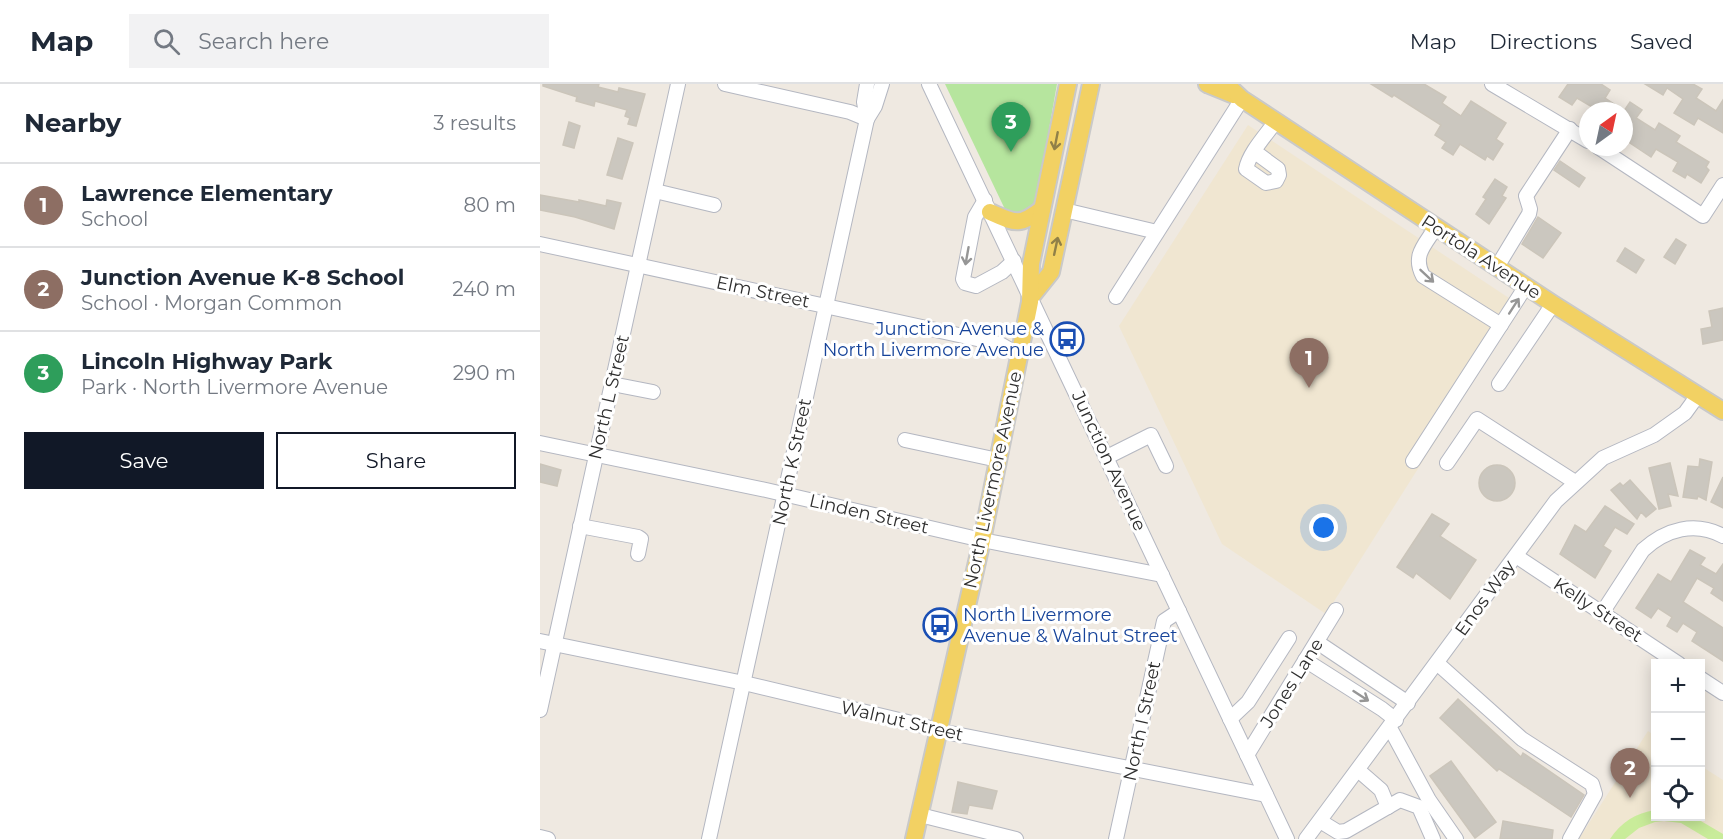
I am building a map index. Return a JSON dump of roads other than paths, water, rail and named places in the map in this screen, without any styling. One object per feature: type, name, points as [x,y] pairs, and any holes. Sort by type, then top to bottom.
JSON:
[{"type":"main road","name":"North Livermore Avenue","points":[[914,839],[982,540],[1031,297],[1032,264],[1068,84]]},
{"type":"main road","name":"North Livermore Avenue","points":[[1031,297],[1051,272],[1091,84]]},
{"type":"main road","name":"Portola Avenue","points":[[1207,84],[1242,99]]},
{"type":"main road","name":"Portola Avenue","points":[[1226,84],[1242,99],[1276,122],[1553,304],[1723,411]]},
{"type":"main road","points":[[987,206],[1013,222],[1020,223],[1042,209]]},
{"type":"street","name":"North L Street","points":[[540,710],[678,84]]},
{"type":"street","points":[[725,84],[850,112],[867,120],[875,106],[882,84]]},
{"type":"street","name":"North K Street","points":[[709,839],[867,120],[864,102],[867,84]]},
{"type":"street","name":"Junction Avenue","points":[[929,84],[1287,839]]},
{"type":"street","points":[[1492,84],[1579,135]]},
{"type":"street","points":[[1116,297],[1242,99]]},
{"type":"street","points":[[1255,152],[1276,122]]},
{"type":"street","points":[[1497,267],[1529,214],[1530,208],[1526,196],[1570,129]]},
{"type":"street","points":[[1612,156],[1703,216],[1723,185]]},
{"type":"street","points":[[655,191],[714,205]]},
{"type":"street","points":[[987,206],[975,217],[963,279],[965,283],[976,286],[1002,272],[1014,261]]},
{"type":"street","points":[[1064,210],[1157,232]]},
{"type":"street","points":[[1436,227],[1418,257],[1417,265],[1423,276],[1501,325]]},
{"type":"street","name":"Elm Street","points":[[540,244],[1000,344],[1019,355]]},
{"type":"street","points":[[1413,461],[1526,286]]},
{"type":"street","points":[[1499,384],[1553,304]]},
{"type":"street","points":[[612,384],[653,392]]},
{"type":"street","name":"Enos Way","points":[[1306,839],[1556,501],[1603,458],[1654,435],[1682,415],[1698,395]]},
{"type":"street","points":[[1447,463],[1477,419],[1575,482]]},
{"type":"street","points":[[1107,457],[1152,435],[1166,466]]},
{"type":"street","points":[[905,440],[998,460]]},
{"type":"street","name":"Linden Street","points":[[540,443],[784,494],[982,540],[1162,575]]},
{"type":"street","points":[[580,526],[638,537],[641,539],[638,554]]},
{"type":"street","points":[[1602,613],[1643,550],[1652,542],[1677,530],[1691,528],[1704,529],[1723,536]]},
{"type":"street","name":"Kelly Street","points":[[1516,556],[1673,659]]},
{"type":"street","name":"Jones Lane","points":[[1247,755],[1336,610]]},
{"type":"street","name":"North I Street","points":[[1116,839],[1164,621],[1179,611]]},
{"type":"street","points":[[1230,719],[1248,702],[1289,638]]},
{"type":"street","name":"Walnut Street","points":[[540,641],[744,683],[916,723],[940,731],[1266,795]]},
{"type":"street","points":[[1317,642],[1408,703]]},
{"type":"street","points":[[1305,660],[1382,709],[1393,724],[1429,800],[1456,839]]},
{"type":"street","points":[[1437,663],[1522,740],[1592,784],[1595,795],[1570,839]]},
{"type":"street","points":[[1705,681],[1723,693]]},
{"type":"street","points":[[1358,770],[1394,804]]},
{"type":"street","points":[[1320,821],[1338,832],[1346,831],[1394,804],[1419,807],[1433,839]]},
{"type":"street","points":[[920,815],[1016,839]]},
{"type":"street","points":[[540,837],[548,839]]},
{"type":"place","name":"Lincoln Highway Park","points":[[1011,152]]},
{"type":"place","name":"Junction Avenue & North Livermore Avenue","points":[[1067,339]]},
{"type":"place","name":"Lawrence Elementary","points":[[1309,388]]},
{"type":"place","name":"North Livermore Avenue & Walnut Street","points":[[940,625]]},
{"type":"place","name":"Junction Avenue K-8 School","points":[[1630,798]]}]
